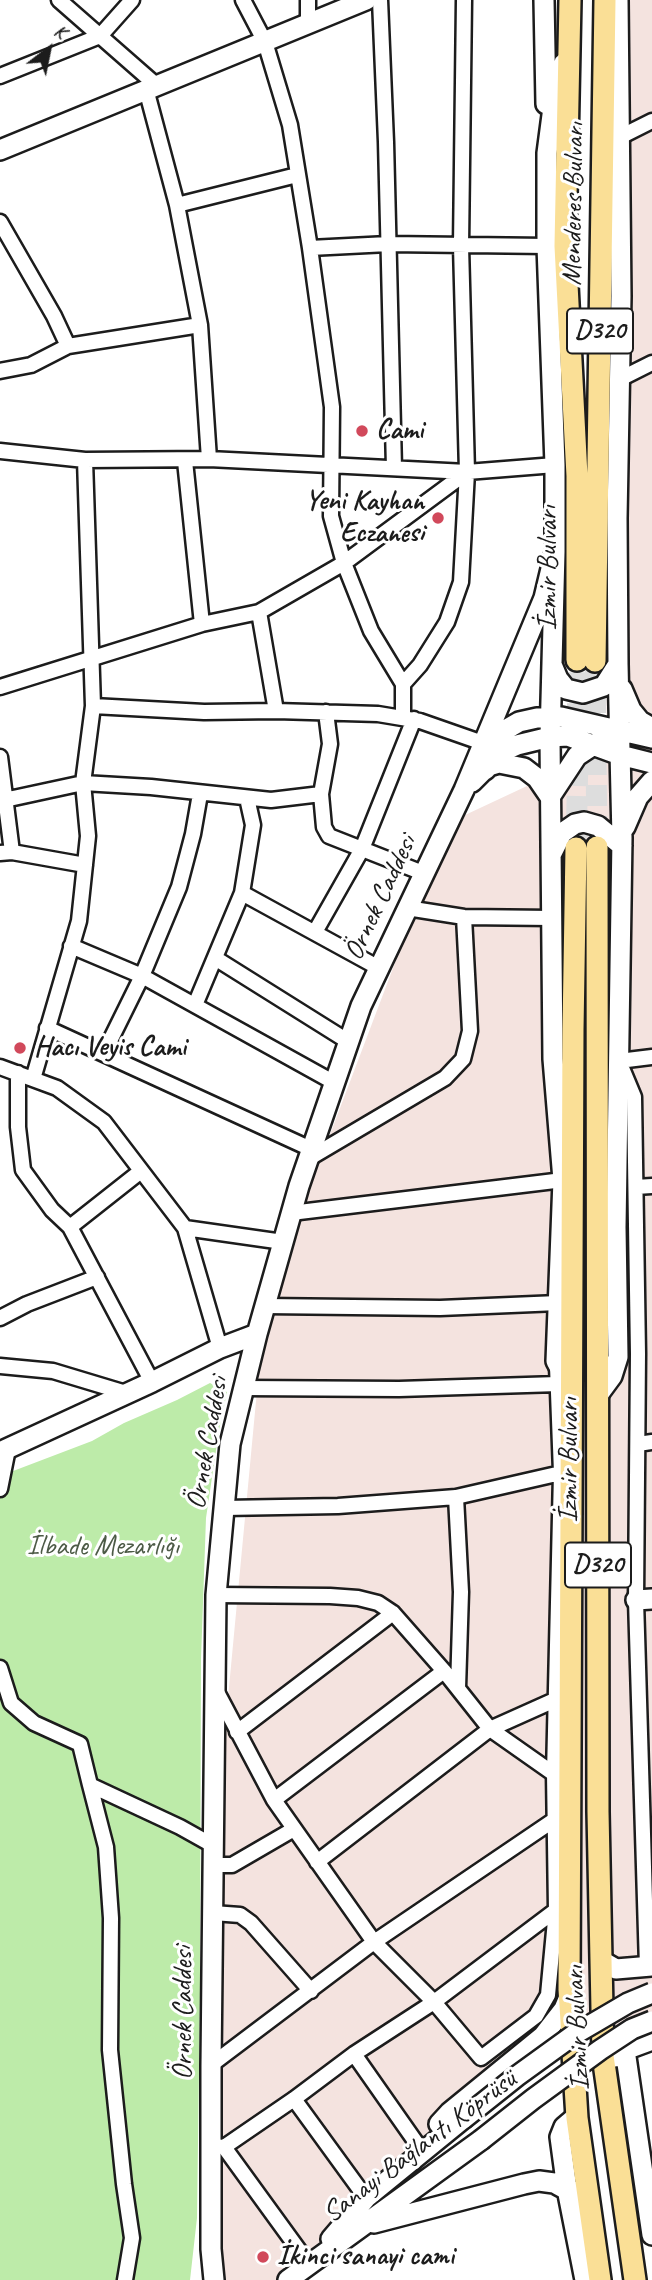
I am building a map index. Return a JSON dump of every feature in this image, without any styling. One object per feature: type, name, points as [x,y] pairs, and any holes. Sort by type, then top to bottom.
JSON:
[{"type":"main road","points":[[0,150],[366,0]]},
{"type":"main road","points":[[544,0],[548,150],[547,246],[555,465],[552,662],[556,730],[550,797],[552,1059],[563,1180],[556,1362],[565,1387]]},
{"type":"main road","name":"Menderes Bulvarı","points":[[570,0],[565,246],[577,476]]},
{"type":"main road","name":"Menderes Bulvarı","points":[[586,661],[605,0]]},
{"type":"main road","points":[[598,1395],[611,1376],[618,1357],[616,1227],[622,842],[617,518],[621,137],[618,0]]},
{"type":"main road","points":[[548,150],[559,79],[569,46]]},
{"type":"main road","name":"İzmir Bulvarı","points":[[577,476],[586,661]]},
{"type":"main road","name":"Örnek Caddesi","points":[[214,2280],[211,2249],[218,2147],[211,2066],[216,1595],[230,1444],[291,1213],[361,1006],[464,790],[544,598],[555,552]]},
{"type":"main road","points":[[552,662],[558,679],[566,689],[583,694],[604,686],[618,674]]},
{"type":"main road","points":[[594,723],[603,713],[618,674]]},
{"type":"main road","points":[[618,674],[624,698],[631,710],[640,721],[652,728]]},
{"type":"main road","points":[[464,790],[508,749],[556,730],[561,717],[652,738]]},
{"type":"main road","points":[[483,743],[519,722],[537,718],[556,730],[620,755],[652,763]]},
{"type":"main road","points":[[550,797],[577,756],[619,731]]},
{"type":"main road","points":[[464,790],[489,766],[499,763],[524,768],[537,778],[550,797]]},
{"type":"main road","points":[[622,842],[638,797],[652,781]]},
{"type":"main road","points":[[551,855],[562,833],[575,824],[584,822],[598,826],[622,842]]},
{"type":"main road","name":"İzmir Bulvarı","points":[[600,2280],[578,2192],[577,2116],[569,1997],[565,1387],[572,1043],[587,847],[598,1395],[598,1812],[605,2068],[635,2280]]},
{"type":"main road","points":[[4,1450],[220,1348],[257,1334]]},
{"type":"main road","points":[[602,1961],[616,1969],[649,1967]]},
{"type":"main road","name":"Sanayi Bağlantı Köprüsü","points":[[309,2264],[366,2198],[425,2148],[575,2034],[628,2003],[652,1993]]},
{"type":"main road","points":[[425,2148],[450,2112],[551,2028],[565,2009],[569,1997]]},
{"type":"main road","name":"Sanayi Bağlantı Köprüsü","points":[[309,2264],[481,2140],[590,2057],[632,2029],[652,2021]]},
{"type":"main road","points":[[605,2068],[625,2050],[652,2040]]},
{"type":"main road","points":[[625,2050],[652,2235]]},
{"type":"main road","points":[[363,2225],[524,2183],[554,2183],[578,2192],[585,2280]]},
{"type":"main road","points":[[288,2280],[309,2264]]},
{"type":"street","points":[[59,0],[151,87],[200,326],[209,459]]},
{"type":"street","points":[[0,76],[100,36],[132,0]]},
{"type":"street","points":[[243,0],[265,43],[290,125],[332,407],[331,516],[344,563],[371,631],[403,684],[409,718],[362,849],[315,932]]},
{"type":"street","points":[[308,0],[308,24]]},
{"type":"street","points":[[380,0],[394,468]]},
{"type":"street","points":[[403,684],[420,665],[447,622],[460,582],[467,472],[461,246],[464,0]]},
{"type":"street","points":[[621,137],[652,121]]},
{"type":"street","points":[[177,205],[297,176]]},
{"type":"street","points":[[0,222],[54,316],[68,346]]},
{"type":"street","points":[[310,248],[388,244],[547,246]]},
{"type":"street","points":[[0,371],[32,365],[68,346],[200,326]]},
{"type":"street","points":[[620,379],[652,363]]},
{"type":"street","points":[[0,450],[85,460],[209,459],[467,472],[555,465]]},
{"type":"street","points":[[33,1079],[79,921],[89,836],[83,783],[93,706],[85,460]]},
{"type":"street","points":[[185,461],[202,624]]},
{"type":"street","points":[[0,687],[202,624],[259,612],[344,563],[467,472]]},
{"type":"street","points":[[259,612],[276,711]]},
{"type":"street","points":[[93,706],[204,712],[326,712],[409,718],[483,743]]},
{"type":"street","points":[[326,712],[330,744],[321,794],[324,827],[329,836],[423,873]]},
{"type":"street","points":[[0,757],[6,853],[85,865]]},
{"type":"street","points":[[2,801],[83,783],[151,787],[271,800],[321,794]]},
{"type":"street","points":[[104,1053],[142,976],[179,887],[200,794]]},
{"type":"street","points":[[195,1005],[242,893],[253,825],[247,798]]},
{"type":"street","points":[[242,893],[379,968]]},
{"type":"street","points":[[407,908],[464,917],[552,918]]},
{"type":"street","points":[[47,1028],[310,1154],[445,1078],[463,1059],[470,1031],[464,917]]},
{"type":"street","points":[[71,946],[142,976],[335,1083]]},
{"type":"street","points":[[215,958],[349,1042]]},
{"type":"street","points":[[649,1967],[644,1600],[645,1360],[634,1097],[619,1061],[652,1058]]},
{"type":"street","points":[[0,1067],[57,1088],[104,1122],[185,1228],[220,1348]]},
{"type":"street","points":[[18,1073],[18,1127],[23,1170],[52,1210],[70,1227],[152,1382]]},
{"type":"street","points":[[70,1227],[141,1171]]},
{"type":"street","points":[[291,1213],[563,1180]]},
{"type":"street","points":[[636,1187],[652,1186]]},
{"type":"street","points":[[185,1228],[283,1242]]},
{"type":"street","points":[[0,1318],[27,1304],[97,1277]]},
{"type":"street","points":[[265,1306],[440,1308],[558,1303]]},
{"type":"street","points":[[0,1366],[53,1371],[126,1393]]},
{"type":"street","points":[[244,1388],[565,1387],[554,1774],[556,1910],[548,1995],[536,2016],[481,2058]]},
{"type":"street","points":[[0,1489],[4,1450]]},
{"type":"street","points":[[224,1508],[338,1506],[456,1497],[561,1473]]},
{"type":"street","points":[[456,1497],[461,1592],[458,1688]]},
{"type":"street","points":[[216,1595],[358,1598],[378,1603],[393,1613],[490,1729],[554,1774]]},
{"type":"street","points":[[237,1732],[393,1613]]},
{"type":"street","points":[[0,1668],[11,1703],[34,1723],[80,1744],[106,1847],[111,1918],[110,2050],[132,2238],[125,2280]]},
{"type":"street","points":[[274,1800],[444,1671]]},
{"type":"street","points":[[215,1688],[274,1800],[374,1942],[434,2002],[494,2076]]},
{"type":"street","points":[[317,1862],[490,1729],[557,1699]]},
{"type":"street","points":[[90,1785],[180,1827],[214,1856],[232,1865],[294,1829]]},
{"type":"street","points":[[211,2066],[374,1942],[554,1820]]},
{"type":"street","points":[[309,2264],[218,2147],[294,2099],[354,2054],[434,2002],[556,1910]]},
{"type":"street","points":[[213,1913],[240,1915],[251,1923],[311,1990]]},
{"type":"street","points":[[354,2054],[425,2148]]},
{"type":"street","points":[[294,2099],[366,2198]]},
{"type":"shaded area","points":[[615,0],[652,0],[652,2019],[575,2034],[288,2280],[222,2280],[214,1846],[265,1306],[448,823],[606,749]]},
{"type":"green space","name":"İlbade Mezarlığı","points":[[210,1383],[227,1392],[206,1518],[201,1659],[197,2218],[190,2280],[0,2280],[0,1476],[92,1441]]},
{"type":"tunnel","points":[[576,848],[577,660]]},
{"type":"tunnel","points":[[595,661],[597,845]]},
{"type":"place","name":"Cami","points":[[362,431]]},
{"type":"place","name":"Yeni Kayhan Eczanesi","points":[[438,518]]},
{"type":"place","name":"Hacı Veyis Cami","points":[[20,1048]]},
{"type":"place","name":"İkinci sanayi cami","points":[[263,2257]]}]
